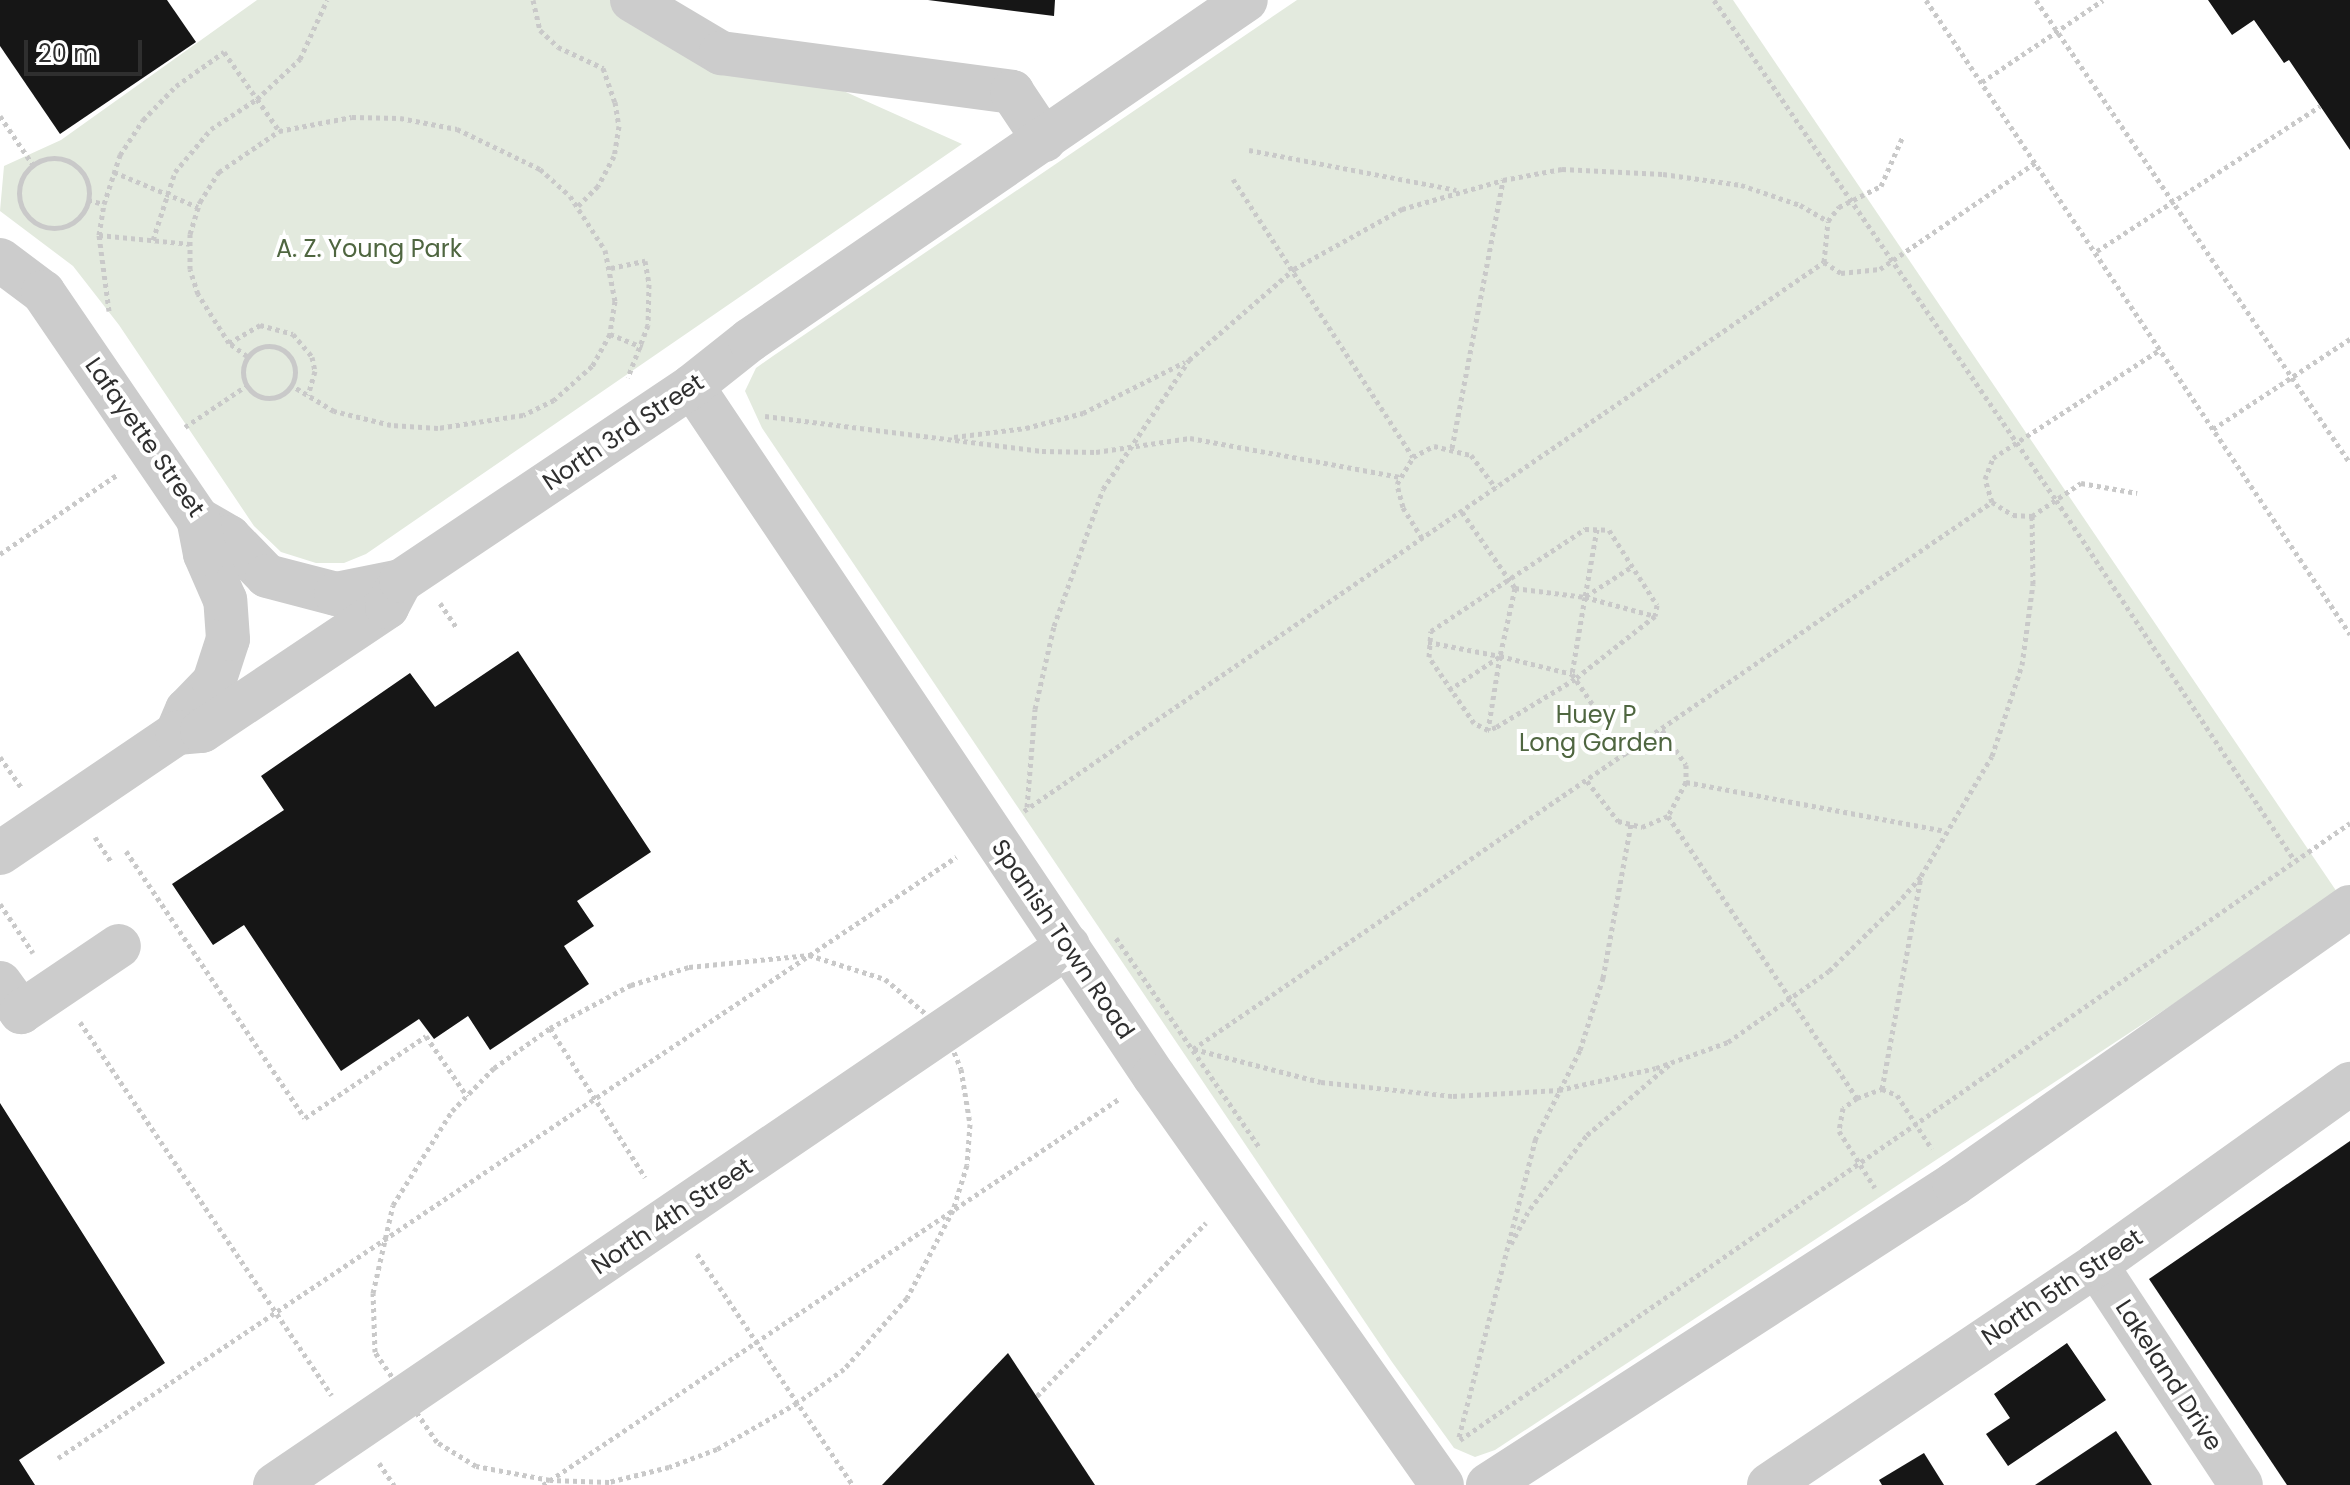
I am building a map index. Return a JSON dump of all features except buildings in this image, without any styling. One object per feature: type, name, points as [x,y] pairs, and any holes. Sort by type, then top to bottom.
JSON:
[{"type":"street","points":[[632,0],[721,53],[1012,92],[1044,140]]},
{"type":"street","name":"North 3rd Street","points":[[0,853],[177,733],[202,731],[374,616],[692,386],[750,340],[1246,0]]},
{"type":"street","name":"Lafayette Street","points":[[0,260],[43,292],[198,519],[229,537],[267,576],[290,586],[336,594],[416,585]]},
{"type":"street","name":"Spanish Town Road","points":[[692,386],[1009,822],[1068,946],[1154,1076],[1462,1475]]},
{"type":"street","points":[[177,733],[187,710],[214,682],[228,639],[225,600],[205,554],[198,519]]},
{"type":"street","points":[[1462,1475],[1897,1221],[2350,907]]},
{"type":"street","points":[[0,983],[21,1012],[119,946]]},
{"type":"street","name":"North 4th Street","points":[[275,1485],[1068,946]]},
{"type":"street","name":"North 5th Street","points":[[1769,1485],[2096,1265],[2350,1084]]},
{"type":"street","name":"Lakeland Drive","points":[[2096,1265],[2241,1485]]},
{"type":"path","points":[[153,240],[165,194],[175,172],[211,129],[257,99],[300,59],[327,0]]},
{"type":"path","points":[[533,0],[540,30],[558,47],[603,68],[615,102],[619,126],[614,156],[598,186],[578,206]]},
{"type":"path","points":[[1714,0],[2056,500],[2293,858]]},
{"type":"path","points":[[1926,0],[2097,251],[2350,634]]},
{"type":"path","points":[[2036,0],[2350,463]]},
{"type":"path","points":[[1982,82],[2103,0]]},
{"type":"path","points":[[111,316],[99,235],[104,204],[114,172],[143,120],[176,86],[224,52],[279,131]]},
{"type":"path","points":[[2097,251],[2320,106]]},
{"type":"path","points":[[0,116],[33,165]]},
{"type":"path","points":[[247,356],[229,343],[198,294],[190,244],[198,207],[219,172],[279,131],[352,117],[400,118],[457,129],[540,169],[578,206],[611,268],[615,301],[610,334],[592,366],[554,400],[523,415],[438,428],[391,425],[334,411],[291,385]]},
{"type":"path","points":[[58,1458],[1009,822],[1824,262],[1828,221],[1839,207],[1853,205],[1881,186],[1903,136]]},
{"type":"path","points":[[1249,150],[1460,191]]},
{"type":"path","points":[[57,158],[75,165],[87,181],[88,200],[69,225],[38,224],[19,200],[21,180],[33,165],[57,158]]},
{"type":"path","points":[[1824,262],[1841,273],[1861,274],[1890,260],[2036,162]]},
{"type":"path","points":[[1009,822],[1054,626],[1103,489],[1127,448],[1189,360],[1294,269],[1402,209],[1503,180],[1562,169],[1663,174],[1741,185],[1800,205],[1828,221]]},
{"type":"path","points":[[114,172],[198,207]]},
{"type":"path","points":[[1233,179],[1413,457]]},
{"type":"path","points":[[1452,448],[1503,180]]},
{"type":"path","points":[[88,200],[104,204]]},
{"type":"path","points":[[99,235],[190,244]]},
{"type":"path","points":[[611,268],[645,261],[650,304],[642,347],[621,389],[633,381]]},
{"type":"path","points":[[229,343],[260,325],[293,334],[312,357],[315,371],[308,395]]},
{"type":"path","points":[[610,334],[642,347]]},
{"type":"path","points":[[2213,429],[2350,339]]},
{"type":"path","points":[[263,345],[282,348],[294,363],[291,385],[274,397],[255,395],[242,374],[247,356],[263,345]]},
{"type":"path","points":[[2137,493],[2081,483],[2032,516],[2013,515],[1992,502],[1986,468],[2161,349]]},
{"type":"path","points":[[945,438],[1026,428],[1083,413],[1189,360]]},
{"type":"path","points":[[175,416],[191,441]]},
{"type":"path","points":[[774,429],[765,416],[1042,451],[1127,448],[1190,438],[1401,477]]},
{"type":"path","points":[[1422,539],[1403,507],[1397,484],[1413,457],[1434,446],[1471,455],[1496,488]]},
{"type":"path","points":[[543,1485],[1194,1049],[1992,502]]},
{"type":"path","points":[[1462,512],[1515,588],[1488,730]]},
{"type":"path","points":[[1194,1049],[1321,1082],[1395,1093],[1559,1090],[1673,1062],[1728,1042],[1829,971],[1921,876],[1992,756],[2022,665],[2033,584],[2032,516]]},
{"type":"path","points":[[1585,529],[1609,530],[1657,605],[1655,616],[1574,676],[1488,730],[1474,723],[1429,657],[1431,631],[1585,529]]},
{"type":"path","points":[[1574,676],[1597,529]]},
{"type":"path","points":[[1585,597],[1633,566]]},
{"type":"path","points":[[416,585],[456,627]]},
{"type":"path","points":[[1515,588],[1585,597],[1655,616]]},
{"type":"path","points":[[1428,642],[1500,656],[1574,676],[1627,755]]},
{"type":"path","points":[[1449,690],[1500,656]]},
{"type":"path","points":[[1587,781],[1618,821],[1642,827],[1668,816],[1686,782],[1686,765],[1662,730]]},
{"type":"path","points":[[0,757],[24,793]]},
{"type":"path","points":[[1686,782],[1945,831]]},
{"type":"path","points":[[1009,822],[1018,797]]},
{"type":"path","points":[[1668,816],[1857,1098]]},
{"type":"path","points":[[86,822],[111,862]]},
{"type":"path","points":[[1009,822],[1035,822]]},
{"type":"path","points":[[1458,1442],[1917,1126],[2293,858],[2350,823]]},
{"type":"path","points":[[1462,1475],[1458,1442],[1535,1140],[1580,1050],[1603,978],[1631,824]]},
{"type":"path","points":[[126,851],[305,1118],[426,1036],[467,1096]]},
{"type":"path","points":[[1882,1089],[1921,876]]},
{"type":"path","points":[[0,904],[36,957]]},
{"type":"path","points":[[1114,936],[1264,1154]]},
{"type":"path","points":[[74,1012],[394,1485]]},
{"type":"path","points":[[550,1028],[645,1177]]},
{"type":"path","points":[[1509,1248],[1530,1209],[1587,1135],[1673,1062]]},
{"type":"path","points":[[1897,1221],[1839,1131],[1843,1108],[1857,1098],[1882,1089],[1897,1095],[1954,1184]]},
{"type":"path","points":[[1037,1396],[1206,1223]]},
{"type":"path","points":[[697,1254],[853,1485]]},
{"type":"path","points":[[1449,1429],[1458,1442]]},
{"type":"green space","name":"A. Z. Young Park","points":[[257,0],[640,0],[962,144],[366,554],[344,563],[316,563],[281,552],[254,526],[119,325],[73,266],[0,211],[4,166],[61,140]]},
{"type":"green space","name":"Huey P Long Garden","points":[[1297,0],[1733,0],[2339,895],[1495,1450],[1475,1457],[1454,1448],[1392,1362],[762,428],[745,391],[756,368]]}]
